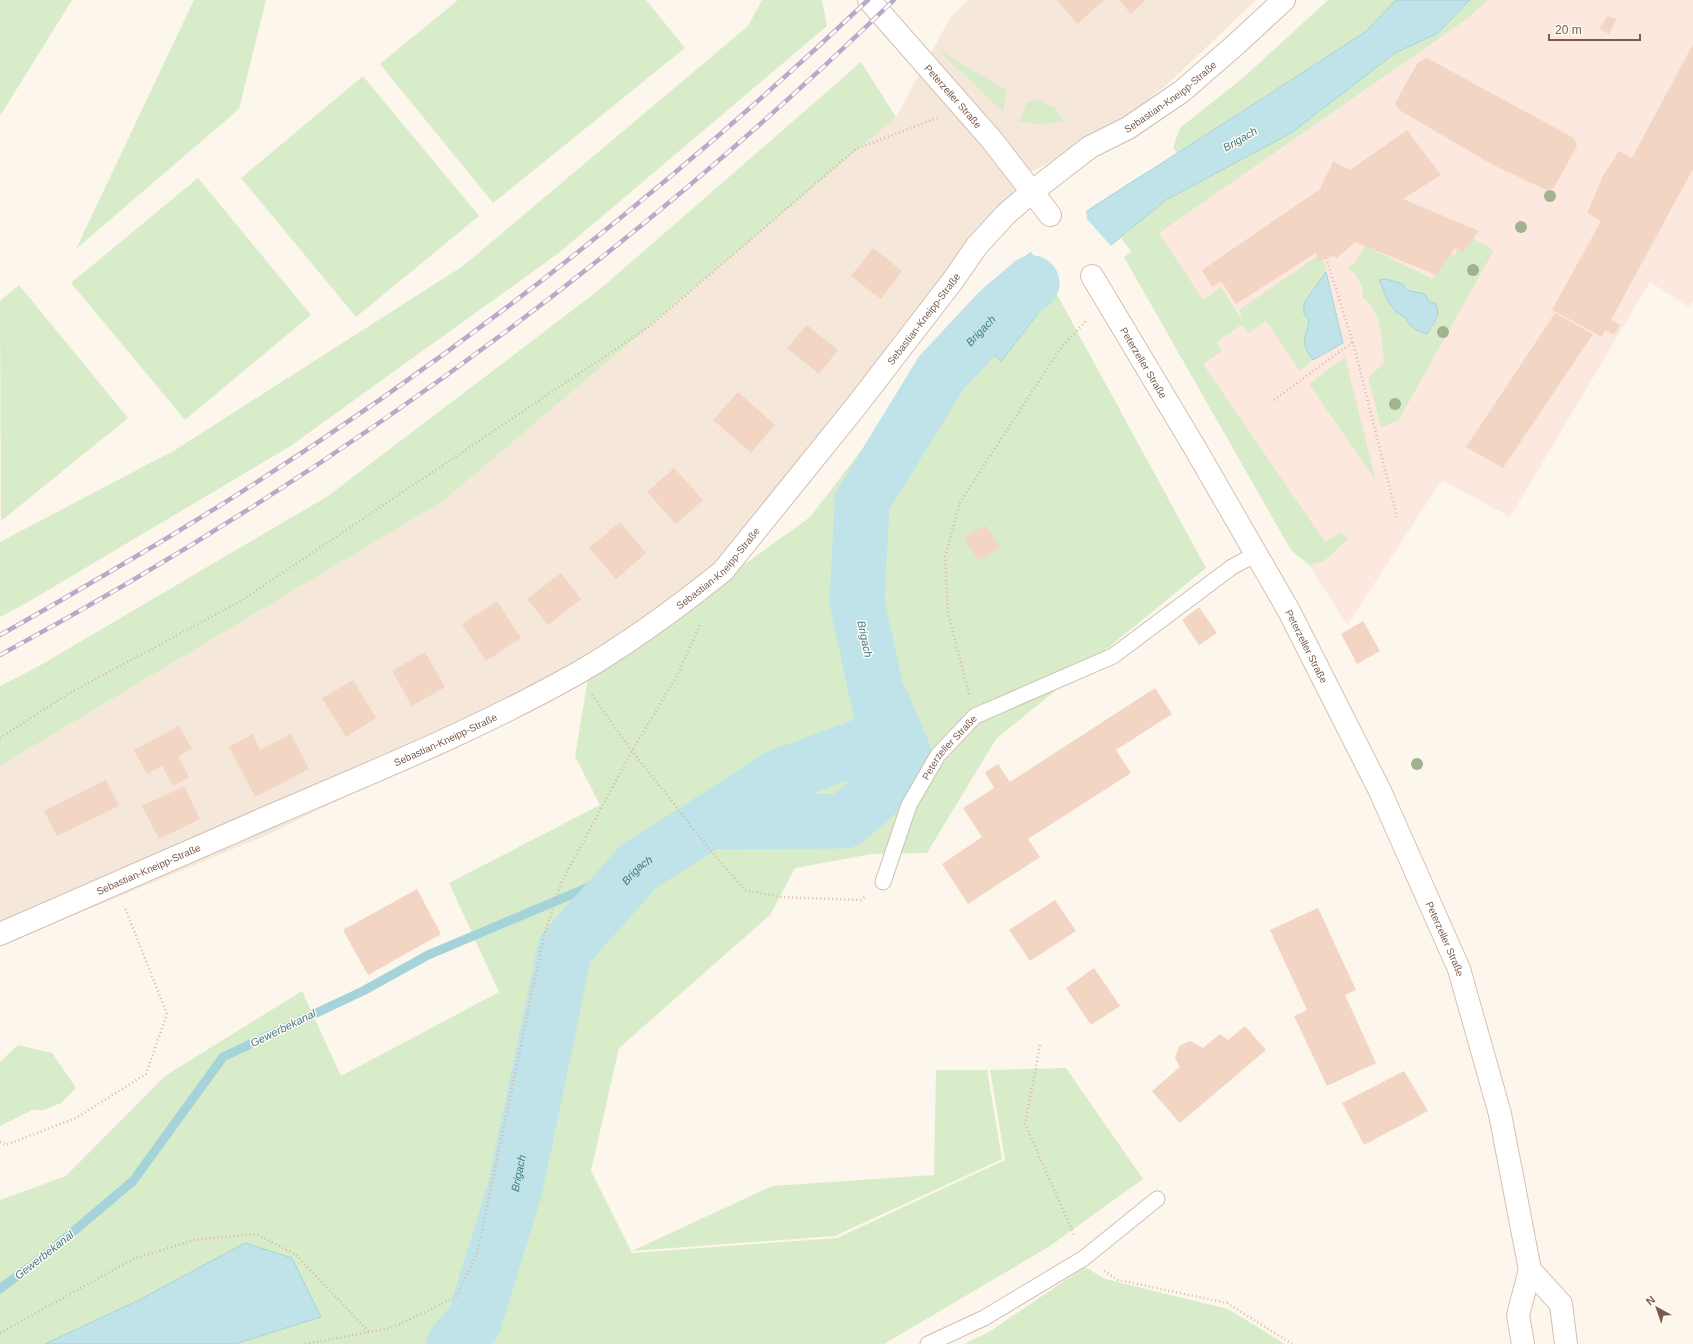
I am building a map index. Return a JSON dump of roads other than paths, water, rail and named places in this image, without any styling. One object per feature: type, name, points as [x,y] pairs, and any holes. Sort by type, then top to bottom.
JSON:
[{"type":"street","name":"Peterzeller Straße","points":[[869,0],[991,139],[1033,191],[1050,215]]},
{"type":"street","name":"Sebastian-Kneipp-Straße","points":[[0,934],[412,755],[503,712],[576,674],[628,641],[723,571],[857,405],[954,279],[976,247],[1006,214],[1090,147],[1128,128],[1180,92],[1233,47],[1284,0]]},
{"type":"street","name":"Peterzeller Straße","points":[[1092,276],[1289,611],[1380,791],[1459,969],[1500,1114],[1530,1270]]},
{"type":"street","points":[[1530,1270],[1560,1304],[1564,1334],[1580,1344]]},
{"type":"street","points":[[1519,1339],[1518,1315],[1530,1270]]},
{"type":"lane","name":"Peterzeller Straße","points":[[883,882],[909,805],[938,755],[975,716],[1113,656],[1232,567],[1256,554]]},
{"type":"lane","points":[[928,1344],[984,1318],[1084,1258],[1157,1199]]},
{"type":"water","points":[[1396,0],[1470,0],[1438,33],[1395,53],[1291,133],[1166,200],[1055,291],[1001,362],[965,321],[983,298],[1005,275],[1055,233],[1082,214],[1365,32]]},
{"type":"water","points":[[1326,272],[1343,343],[1313,360],[1306,349],[1305,344],[1305,336],[1309,320],[1304,314],[1304,303]]},
{"type":"water","points":[[1386,279],[1403,284],[1406,290],[1425,294],[1429,302],[1435,303],[1438,312],[1437,316],[1427,334],[1414,328],[1408,323],[1405,317],[1400,315],[1392,307],[1379,280]]},
{"type":"water","points":[[245,1243],[292,1258],[321,1317],[235,1344],[45,1344],[139,1300]]},
{"type":"waterway","name":"Brigach","points":[[454,1344],[474,1322],[515,1189],[565,949],[639,866],[778,777],[886,737],[857,601],[862,502],[941,373],[999,311],[1032,283]]},
{"type":"waterway","points":[[709,822],[845,821],[909,766],[882,702]]},
{"type":"waterway","name":"Gewerbekanal","points":[[0,1289],[49,1252],[133,1181],[223,1057],[363,991],[428,955],[639,866]]},
{"type":"railway","points":[[0,635],[215,509],[314,445],[412,377],[507,307],[692,159],[781,81],[868,0]]},
{"type":"railway","points":[[0,655],[121,587],[240,515],[356,438],[470,358],[580,274],[688,186],[793,95],[894,0]]}]
